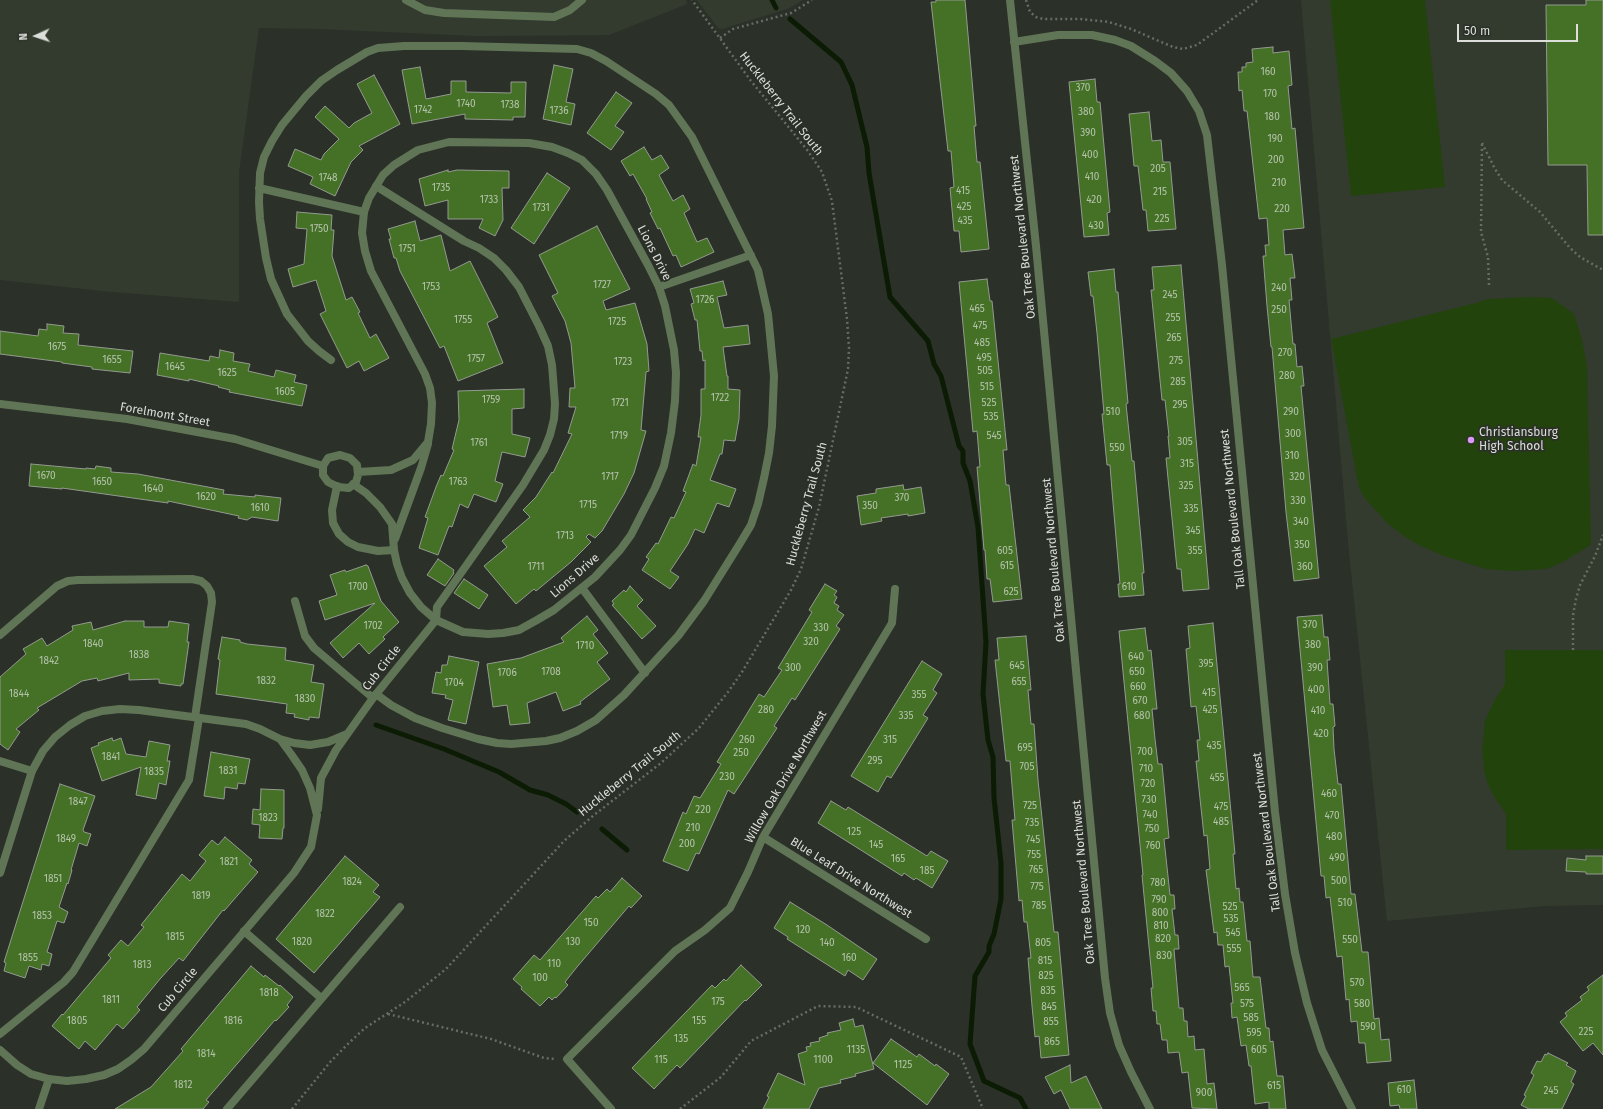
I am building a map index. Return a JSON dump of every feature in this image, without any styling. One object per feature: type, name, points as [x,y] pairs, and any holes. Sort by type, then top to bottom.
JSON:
[{"type":"street","points":[[406,0],[425,10],[444,13],[554,17],[570,10],[582,0]]},
{"type":"street","name":"Oak Tree Boulevard Northwest","points":[[1010,0],[1036,246],[1105,978],[1110,1013],[1119,1045],[1150,1109]]},
{"type":"street","name":"Tall Oak Boulevard Northwest","points":[[1014,42],[1058,36],[1092,35],[1115,40],[1131,46],[1171,73],[1187,91],[1199,110],[1207,136],[1222,265],[1275,812],[1285,894],[1295,953],[1307,1003],[1322,1050],[1352,1109]]},
{"type":"street","points":[[295,601],[305,636],[314,648],[375,696],[403,712],[442,728],[496,743],[529,744],[560,738],[596,720],[624,695],[678,636],[704,601],[751,525],[758,504],[769,453],[774,400],[774,376],[768,314],[758,270],[751,255],[692,137],[669,105],[606,61],[591,53],[576,49],[404,46],[378,48],[367,52],[321,81],[294,109],[275,136],[264,157],[260,174],[259,188],[260,219],[266,258],[271,279],[278,298],[298,328],[319,351],[331,360]]},
{"type":"street","name":"Lions Drive","points":[[353,484],[366,493],[380,507],[392,524],[394,547],[402,578],[410,593],[421,607],[436,620],[463,632],[488,634],[519,630],[537,620],[582,588],[607,565],[631,535],[655,488],[664,466],[671,433],[675,401],[676,373],[674,350],[670,325],[659,287],[607,190],[596,174],[582,160],[552,147],[528,144],[449,142],[418,150],[405,156],[394,165],[376,186],[364,212],[362,233],[365,251],[371,271],[425,374],[430,388],[432,403],[428,442],[421,468],[394,547]]},
{"type":"street","points":[[376,186],[464,241],[479,248],[494,258],[506,270],[519,287],[539,326],[548,346],[552,365],[555,389],[554,419],[544,450],[523,486],[437,607],[436,620]]},
{"type":"street","points":[[259,188],[364,212]]},
{"type":"street","points":[[659,287],[751,255]]},
{"type":"street","name":"Forelmont Street","points":[[0,404],[127,419],[235,439],[323,466]]},
{"type":"street","points":[[358,472],[391,470],[413,460],[428,442]]},
{"type":"street","points":[[340,456],[350,458],[357,465],[358,472],[356,482],[349,488],[336,486],[328,482],[323,475],[323,466],[328,458],[340,456]]},
{"type":"street","points":[[336,486],[332,510],[333,523],[339,534],[348,542],[358,547],[378,550],[394,547]]},
{"type":"street","points":[[0,635],[57,586],[68,581],[177,579],[202,581],[211,593],[212,602],[189,780],[73,972],[64,982],[0,1034]]},
{"type":"street","points":[[582,588],[646,672]]},
{"type":"street","name":"Willow Oak Drive Northwest","points":[[567,1059],[675,951],[705,930],[730,908],[763,837],[892,623],[895,589]]},
{"type":"street","name":"Cub Circle","points":[[0,1050],[17,1065],[31,1074],[48,1079],[67,1081],[86,1080],[104,1075],[118,1069],[144,1049],[294,873],[311,847],[317,815],[321,778],[328,763],[375,696],[436,620]]},
{"type":"street","name":"Cub Circle","points":[[0,873],[32,771],[43,751],[54,737],[85,716],[102,711],[120,709],[197,717],[246,724],[280,739],[294,743],[310,744],[328,742],[348,733]]},
{"type":"street","name":"Cub Circle","points":[[280,739],[302,770],[310,788],[317,815]]},
{"type":"street","points":[[0,761],[32,771]]},
{"type":"street","name":"Blue Leaf Drive Northwest","points":[[763,837],[926,939]]},
{"type":"street","points":[[227,1109],[400,907]]},
{"type":"street","points":[[244,931],[321,998]]},
{"type":"street","points":[[567,1059],[611,1109]]},
{"type":"street","points":[[39,1109],[48,1079]]},
{"type":"path","name":"Huckleberry Trail South","points":[[292,1109],[331,1061],[365,1028],[406,1002],[446,969],[564,841],[578,828],[661,763],[699,728],[742,672],[784,603],[800,569],[818,507],[848,369],[848,326],[832,201],[822,172],[808,151],[750,81],[692,0]]},
{"type":"path","points":[[720,38],[740,26],[791,13],[812,0]]},
{"type":"path","points":[[1026,0],[1030,12],[1036,18],[1043,20],[1080,19],[1109,22],[1173,47],[1183,49],[1192,47],[1202,42],[1258,0]]},
{"type":"path","points":[[1489,285],[1488,257],[1481,232],[1482,143],[1495,170],[1502,180],[1540,212],[1570,248],[1580,257],[1603,270]]},
{"type":"path","points":[[1573,650],[1573,615],[1576,599],[1580,585],[1595,556],[1603,535]]},
{"type":"path","points":[[680,1109],[721,1077],[751,1041],[818,1006],[856,1007],[961,1057],[983,1109]]},
{"type":"path","points":[[387,1014],[491,1039],[544,1058],[567,1059]]},
{"type":"shaded area","points":[[0,0],[686,0],[687,4],[609,35],[477,36],[319,29],[259,28],[239,172],[239,302],[112,292],[0,280]]},
{"type":"shaded area","points":[[697,0],[803,0],[790,8],[722,29],[718,28]]},
{"type":"shaded area","name":"Christiansburg High School","points":[[1301,0],[1603,0],[1603,905],[1544,906],[1387,921],[1348,542]]},
{"type":"green space","points":[[1330,0],[1425,0],[1445,187],[1351,196]]},
{"type":"green space","points":[[1529,297],[1552,298],[1574,314],[1582,340],[1587,366],[1591,545],[1561,563],[1546,569],[1514,571],[1486,569],[1444,556],[1405,537],[1387,523],[1363,496],[1359,488],[1331,339],[1488,299]]},
{"type":"green space","points":[[1505,650],[1603,650],[1603,849],[1506,850],[1506,814],[1493,795],[1487,782],[1482,750],[1485,721],[1494,701],[1505,684]]},
{"type":"building","points":[[936,0],[965,0],[976,126],[974,126],[977,162],[980,162],[989,249],[961,252],[959,231],[954,231],[950,188],[954,187],[951,151],[948,151],[931,2],[936,2]]},
{"type":"building","points":[[1586,0],[1603,0],[1603,235],[1588,235],[1587,165],[1548,165],[1546,5],[1586,5]]},
{"type":"building","points":[[1273,47],[1273,53],[1289,51],[1292,85],[1288,86],[1292,129],[1295,128],[1304,228],[1283,230],[1285,255],[1292,254],[1295,278],[1290,278],[1292,300],[1289,300],[1293,344],[1295,344],[1297,367],[1302,366],[1304,386],[1301,386],[1319,578],[1294,581],[1286,512],[1263,256],[1266,256],[1265,245],[1269,245],[1267,218],[1259,219],[1247,111],[1244,111],[1242,90],[1239,91],[1238,72],[1242,72],[1242,67],[1246,67],[1246,63],[1253,62],[1252,49]]},
{"type":"building","points":[[554,65],[573,69],[566,102],[575,104],[571,125],[543,119]]},
{"type":"building","points":[[420,67],[426,99],[451,94],[451,81],[466,81],[466,92],[511,93],[511,82],[526,82],[525,117],[513,117],[513,120],[465,119],[465,114],[412,124],[402,70]]},
{"type":"building","points":[[374,75],[400,124],[359,146],[363,150],[351,162],[335,196],[310,184],[313,177],[288,166],[295,149],[321,160],[324,154],[339,139],[315,117],[325,106],[349,128],[354,123],[372,113],[357,84]]},
{"type":"building","points":[[1095,79],[1097,102],[1100,102],[1110,212],[1107,213],[1109,235],[1084,237],[1069,82]]},
{"type":"building","points":[[616,92],[632,103],[615,126],[624,132],[611,150],[587,133]]},
{"type":"building","points":[[1149,112],[1152,141],[1161,140],[1163,162],[1170,162],[1176,229],[1148,231],[1146,210],[1143,210],[1138,166],[1134,166],[1129,114]]},
{"type":"building","points":[[644,147],[652,160],[661,155],[669,168],[659,175],[673,201],[683,195],[690,209],[684,213],[697,242],[707,238],[714,252],[681,267],[676,255],[673,256],[660,228],[658,229],[650,213],[652,212],[647,199],[633,174],[630,176],[621,161]]},
{"type":"building","points":[[448,170],[448,172],[457,170],[509,171],[509,188],[502,188],[503,220],[495,236],[479,228],[483,219],[448,219],[448,200],[425,206],[419,179]]},
{"type":"building","points":[[547,173],[570,188],[534,244],[511,228]]},
{"type":"building","points":[[297,212],[332,215],[331,230],[334,230],[332,256],[346,300],[352,297],[360,312],[358,313],[370,338],[376,334],[389,358],[364,371],[359,361],[347,368],[320,314],[326,311],[316,280],[293,287],[288,269],[304,264],[307,229],[296,228]]},
{"type":"building","points":[[415,221],[420,241],[441,235],[450,271],[470,261],[498,317],[487,323],[503,363],[458,381],[444,346],[440,348],[400,271],[396,258],[394,258],[388,229]]},
{"type":"building","points":[[597,226],[630,289],[603,301],[606,310],[635,303],[647,344],[649,371],[646,372],[641,430],[646,431],[634,473],[624,494],[602,531],[595,538],[589,534],[586,537],[591,542],[571,562],[536,591],[534,589],[516,604],[484,566],[507,547],[502,541],[530,517],[523,510],[536,497],[552,472],[553,473],[572,434],[568,433],[576,407],[569,407],[570,388],[575,388],[571,343],[565,321],[552,296],[558,293],[539,255]]},
{"type":"building","points":[[1181,265],[1209,589],[1183,591],[1181,569],[1177,569],[1166,458],[1170,458],[1169,436],[1165,400],[1162,400],[1151,290],[1154,290],[1152,267]]},
{"type":"building","points":[[1114,269],[1116,292],[1118,292],[1128,403],[1126,404],[1132,461],[1134,461],[1144,573],[1142,573],[1144,595],[1119,597],[1118,584],[1120,584],[1110,465],[1107,465],[1097,333],[1093,296],[1091,296],[1088,272]]},
{"type":"building","points":[[987,279],[990,301],[992,301],[1007,450],[1003,450],[1006,485],[1009,485],[1022,599],[993,602],[990,579],[987,579],[977,467],[980,467],[977,431],[973,432],[959,282]]},
{"type":"building","points":[[723,281],[727,295],[717,297],[724,328],[748,325],[750,344],[723,347],[728,376],[728,389],[740,390],[739,419],[735,441],[724,440],[722,454],[720,454],[710,480],[736,489],[729,507],[717,503],[704,533],[695,529],[688,544],[670,571],[679,577],[670,589],[642,570],[649,559],[646,557],[656,543],[658,544],[671,517],[674,518],[686,492],[683,491],[693,464],[696,466],[701,437],[698,437],[701,415],[701,389],[705,389],[705,360],[703,361],[702,351],[700,351],[697,320],[695,320],[691,304],[694,303],[690,289]]},
{"type":"building","points":[[47,324],[64,326],[63,333],[79,334],[78,345],[133,351],[130,373],[92,369],[92,367],[62,362],[0,354],[0,331],[38,336],[39,329],[47,330]]},
{"type":"building","points":[[220,350],[234,353],[233,361],[250,364],[248,371],[274,377],[276,370],[296,375],[294,382],[307,385],[302,406],[229,392],[230,390],[218,387],[219,386],[189,379],[189,381],[157,375],[160,353],[209,361],[210,356],[219,358]]},
{"type":"building","points":[[524,389],[524,408],[512,409],[512,434],[530,438],[525,457],[502,452],[495,481],[503,484],[496,502],[474,494],[468,508],[460,504],[452,527],[449,526],[438,555],[419,548],[428,518],[425,517],[441,475],[443,476],[454,450],[452,449],[459,420],[458,391]]},
{"type":"building","points":[[31,464],[86,469],[95,469],[96,466],[111,468],[111,472],[138,474],[224,490],[223,494],[255,497],[255,495],[281,498],[278,521],[252,517],[247,520],[238,518],[239,516],[168,501],[168,503],[62,488],[29,486]]},
{"type":"building","points":[[903,485],[904,490],[921,487],[925,513],[881,518],[882,521],[861,525],[857,496],[876,493],[876,489]]},
{"type":"building","points":[[438,559],[454,570],[454,573],[445,586],[427,575]]},
{"type":"building","points":[[366,565],[368,566],[381,601],[399,622],[383,637],[385,639],[369,654],[359,643],[343,658],[330,643],[375,603],[325,620],[319,601],[337,595],[330,575],[345,570],[346,572]]},
{"type":"building","points":[[464,579],[488,595],[479,609],[454,593]]},
{"type":"building","points":[[825,584],[837,591],[834,595],[837,597],[834,603],[839,606],[837,610],[844,615],[836,626],[840,629],[795,700],[792,698],[774,726],[777,728],[734,794],[728,790],[699,854],[696,853],[688,871],[663,861],[683,812],[686,814],[694,796],[700,798],[721,764],[717,762],[759,694],[764,697],[782,670],[778,668],[812,612],[809,610]]},
{"type":"building","points":[[630,586],[643,600],[637,606],[656,626],[642,639],[612,605],[614,604],[612,601],[624,590],[626,592]]},
{"type":"building","points":[[1322,615],[1324,637],[1328,637],[1330,660],[1327,660],[1330,704],[1333,704],[1335,726],[1333,727],[1334,749],[1338,784],[1341,784],[1351,894],[1355,894],[1362,952],[1368,952],[1374,1019],[1379,1018],[1381,1040],[1389,1039],[1391,1061],[1367,1063],[1365,1043],[1359,1043],[1357,1021],[1351,1022],[1349,999],[1346,1000],[1342,956],[1337,957],[1330,897],[1326,898],[1324,876],[1321,876],[1297,617]]},
{"type":"building","points":[[587,616],[598,630],[593,634],[608,653],[597,662],[610,679],[580,702],[581,704],[563,711],[556,692],[527,703],[530,723],[510,725],[507,705],[493,707],[487,664],[521,658],[564,642],[561,638]]},
{"type":"building","points":[[125,621],[144,621],[144,627],[168,627],[169,621],[189,624],[187,642],[189,642],[183,684],[181,684],[181,686],[159,683],[159,679],[129,680],[129,673],[98,681],[97,678],[82,681],[37,708],[39,710],[16,729],[20,732],[8,750],[0,744],[0,677],[26,654],[23,649],[42,638],[47,646],[73,630],[72,626],[91,622],[93,630]]},
{"type":"building","points":[[1213,623],[1235,854],[1233,854],[1236,889],[1239,888],[1240,902],[1243,902],[1247,941],[1250,941],[1253,977],[1260,977],[1266,1028],[1269,1028],[1270,1042],[1273,1041],[1277,1076],[1283,1076],[1286,1109],[1269,1109],[1269,1102],[1255,1104],[1251,1066],[1249,1066],[1246,1045],[1241,1046],[1237,1017],[1232,1018],[1231,1003],[1233,1003],[1229,966],[1225,967],[1223,945],[1218,945],[1217,932],[1214,933],[1206,870],[1210,869],[1207,835],[1204,836],[1196,761],[1199,761],[1197,740],[1200,740],[1196,706],[1191,707],[1186,649],[1190,648],[1188,626]]},
{"type":"building","points":[[1145,628],[1148,651],[1151,650],[1157,709],[1152,709],[1158,764],[1162,764],[1169,838],[1164,839],[1170,895],[1174,895],[1175,909],[1172,909],[1175,935],[1178,935],[1179,949],[1174,949],[1179,1008],[1183,1008],[1184,1021],[1187,1021],[1188,1037],[1194,1036],[1195,1050],[1204,1049],[1207,1084],[1214,1083],[1217,1109],[1192,1108],[1188,1072],[1182,1073],[1179,1052],[1168,1053],[1167,1040],[1162,1040],[1160,1024],[1157,1024],[1156,1011],[1153,1011],[1151,988],[1153,988],[1143,875],[1119,631]]},
{"type":"building","points":[[1026,636],[1031,690],[1028,690],[1031,724],[1034,724],[1038,780],[1054,932],[1058,932],[1069,1055],[1041,1058],[1039,1036],[1035,1037],[1028,958],[1031,958],[1027,922],[1024,922],[1022,900],[1019,901],[1012,820],[1015,820],[1010,761],[1006,761],[995,660],[999,660],[997,638]]},
{"type":"building","points":[[222,637],[240,640],[240,642],[247,644],[286,648],[285,660],[314,665],[311,682],[324,684],[319,718],[309,717],[309,720],[294,717],[295,714],[286,713],[287,704],[216,694],[220,660],[218,659]]},
{"type":"building","points":[[449,656],[479,662],[466,724],[448,720],[453,700],[445,698],[446,695],[432,693],[436,672],[441,673],[442,665],[447,665]]},
{"type":"building","points":[[922,661],[942,674],[933,690],[937,693],[923,715],[928,718],[891,778],[887,776],[878,792],[851,776]]},
{"type":"building","points":[[112,738],[113,741],[121,738],[126,754],[146,757],[149,741],[170,745],[167,761],[170,761],[166,785],[159,783],[156,799],[136,795],[141,767],[102,781],[91,748],[99,745],[98,743]]},
{"type":"building","points":[[211,752],[250,759],[245,784],[238,783],[237,789],[225,787],[224,799],[204,796]]},
{"type":"building","points":[[60,784],[95,796],[83,830],[84,832],[91,834],[87,846],[79,843],[68,884],[67,883],[59,907],[68,912],[64,923],[57,921],[47,952],[52,954],[49,966],[42,964],[41,970],[29,966],[25,978],[4,971],[6,963],[4,962]]},
{"type":"building","points":[[261,789],[284,790],[284,828],[282,839],[259,838],[260,825],[252,824],[253,809],[260,810]]},
{"type":"building","points":[[831,801],[846,810],[848,807],[927,856],[931,851],[948,861],[932,888],[916,878],[914,880],[904,873],[902,876],[818,823]]},
{"type":"building","points":[[225,837],[252,860],[249,864],[258,872],[224,911],[223,910],[183,961],[179,958],[160,979],[137,1007],[140,1010],[123,1029],[117,1024],[95,1050],[85,1041],[79,1049],[52,1026],[111,958],[108,955],[121,940],[128,946],[144,927],[141,925],[182,874],[190,881],[206,861],[199,855],[212,840],[218,845]]},
{"type":"building","points":[[345,856],[379,885],[373,892],[380,897],[314,973],[276,939]]},
{"type":"building","points":[[1586,856],[1603,856],[1603,874],[1586,874],[1586,872],[1566,871],[1567,858],[1586,860]]},
{"type":"building","points":[[622,878],[642,896],[631,908],[629,906],[577,967],[565,982],[568,985],[556,998],[555,997],[552,1000],[549,997],[540,1006],[521,989],[522,987],[513,979],[534,955],[540,960],[596,896],[598,898],[607,889],[610,892]]},
{"type":"building","points":[[790,902],[877,959],[863,980],[848,970],[845,976],[787,939],[788,937],[774,928]]},
{"type":"building","points":[[741,965],[762,985],[746,1001],[745,1000],[680,1068],[677,1065],[654,1089],[632,1068],[712,985],[715,988],[724,979],[726,981]]},
{"type":"building","points":[[251,966],[264,977],[265,975],[279,986],[280,985],[293,997],[287,1005],[289,1007],[276,1021],[275,1020],[206,1100],[209,1102],[203,1109],[115,1109],[151,1087],[183,1051],[181,1049]]},
{"type":"building","points":[[1603,975],[1603,1055],[1593,1043],[1583,1051],[1560,1022],[1567,1016],[1565,1013],[1582,1000],[1580,997],[1589,990],[1587,987]]},
{"type":"building","points":[[853,1019],[855,1027],[863,1025],[874,1069],[840,1080],[841,1083],[819,1088],[809,1109],[763,1109],[769,1097],[767,1096],[778,1073],[805,1085],[798,1054],[807,1051],[806,1047],[811,1046],[810,1043],[820,1041],[819,1038],[828,1035],[827,1033],[841,1030],[839,1023]]},
{"type":"building","points":[[891,1039],[917,1057],[919,1054],[949,1074],[927,1105],[873,1063]]},
{"type":"building","points":[[1548,1053],[1568,1063],[1566,1065],[1576,1071],[1571,1082],[1574,1084],[1562,1109],[1529,1109],[1521,1105],[1526,1096],[1524,1095],[1534,1075],[1531,1073],[1537,1061],[1541,1062],[1545,1054],[1547,1055]]},
{"type":"building","points":[[1070,1065],[1071,1083],[1086,1076],[1102,1109],[1070,1109],[1061,1090],[1054,1094],[1045,1077]]},
{"type":"building","points":[[1414,1080],[1417,1109],[1400,1109],[1399,1105],[1390,1106],[1388,1083]]},
{"type":"waterway","points":[[772,0],[776,8]]},
{"type":"waterway","points":[[790,19],[841,62],[852,85],[867,147],[869,173],[890,297],[928,341],[934,364],[941,376],[959,446],[963,451],[963,463],[970,481],[978,527],[986,642],[983,694],[988,740],[993,757],[994,798],[1001,863],[1001,899],[994,934],[989,946],[989,952],[975,976],[970,1044],[984,1081],[1020,1098],[1026,1109]]},
{"type":"waterway","points":[[376,725],[444,749],[499,772],[530,790],[548,795],[566,804],[577,812]]},
{"type":"waterway","points":[[602,829],[627,850]]},
{"type":"place","name":"Christiansburg High School","points":[[1471,440]]}]
